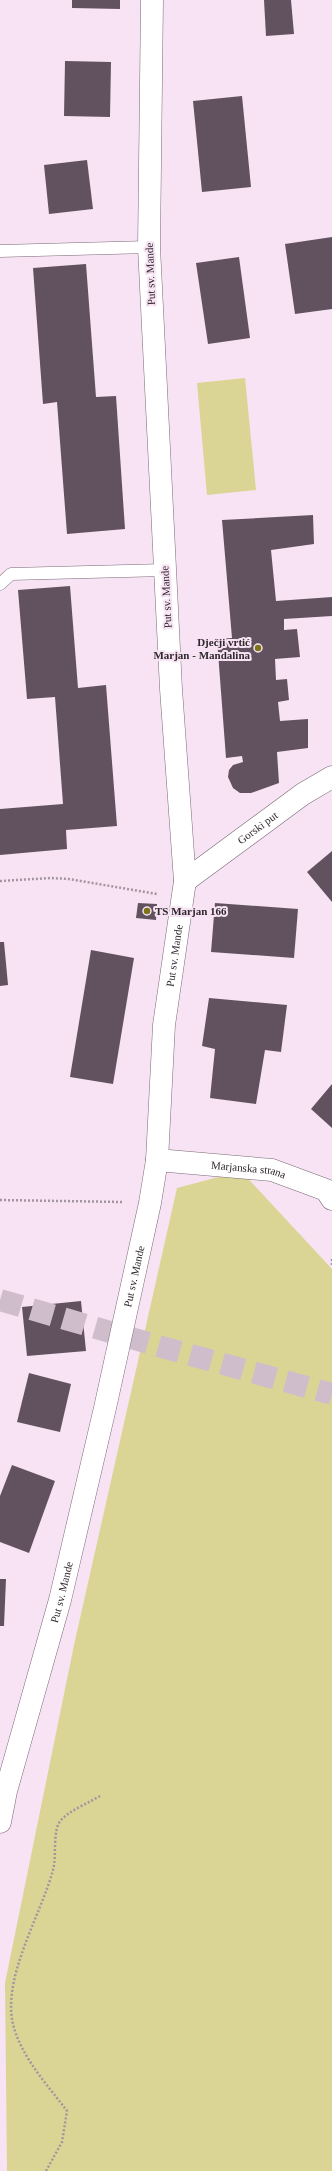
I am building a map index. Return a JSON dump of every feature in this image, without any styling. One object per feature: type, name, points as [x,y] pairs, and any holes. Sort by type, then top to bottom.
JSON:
[{"type":"street","name":"Put sv. Mande","points":[[0,1822],[6,1791],[60,1600],[106,1408],[150,1203],[157,1160],[164,1025],[184,890],[165,570],[149,247],[152,0]]},
{"type":"street","name":"Gorski put","points":[[184,890],[303,794],[332,777]]},
{"type":"street","name":"Marjanska strana","points":[[157,1160],[272,1170],[326,1190],[332,1199]]},
{"type":"lane","points":[[0,251],[149,247]]},
{"type":"lane","points":[[0,584],[11,574],[165,570]]},
{"type":"path","points":[[0,881],[51,878],[184,890]]},
{"type":"path","points":[[0,1200],[150,1203]]},
{"type":"path","points":[[332,1259],[332,1267]]},
{"type":"path","points":[[46,2171],[62,2142],[67,2111],[29,2061],[18,2042],[12,2022],[12,1991],[21,1952],[52,1874],[56,1859],[55,1837],[61,1820],[100,1796]]},
{"type":"shaded area","points":[[245,378],[256,490],[207,495],[197,383]]},
{"type":"shaded area","points":[[241,1171],[332,1269],[332,2171],[7,2171],[5,1983],[74,1645],[177,1188]]},
{"type":"building","points":[[72,0],[120,0],[120,9],[72,8]]},
{"type":"building","points":[[264,0],[291,0],[294,34],[266,36]]},
{"type":"building","points":[[65,61],[111,62],[110,117],[64,116]]},
{"type":"building","points":[[242,96],[251,187],[202,192],[193,101]]},
{"type":"building","points":[[87,160],[93,209],[49,214],[44,165]]},
{"type":"building","points":[[332,237],[332,309],[295,314],[285,244]]},
{"type":"building","points":[[239,257],[250,338],[208,344],[196,263]]},
{"type":"building","points":[[86,264],[96,397],[116,396],[125,529],[67,534],[57,402],[43,404],[33,268]]},
{"type":"building","name":"Dječji vrtić Marjan - Mandalina","points":[[313,515],[314,544],[271,550],[276,601],[332,597],[332,616],[284,619],[284,630],[297,629],[300,657],[275,659],[276,680],[287,679],[289,700],[278,702],[280,721],[308,719],[308,748],[277,752],[279,783],[251,793],[240,793],[233,788],[228,777],[229,770],[233,765],[243,762],[242,756],[226,758],[217,639],[232,638],[222,520]]},
{"type":"building","points":[[70,586],[78,688],[106,685],[117,826],[66,830],[67,849],[0,855],[0,809],[63,804],[55,697],[27,699],[18,590]]},
{"type":"building","points":[[332,851],[332,902],[307,872]]},
{"type":"building","name":"TS Marjan 166","points":[[138,903],[157,904],[156,920],[136,918]]},
{"type":"building","points":[[215,903],[298,909],[294,958],[211,952]]},
{"type":"building","points":[[0,942],[4,942],[8,985],[0,986]]},
{"type":"building","points":[[91,950],[134,958],[113,1084],[70,1077]]},
{"type":"building","points":[[209,998],[287,1005],[281,1052],[265,1050],[256,1104],[210,1098],[215,1049],[202,1046]]},
{"type":"building","points":[[332,1084],[332,1128],[311,1109]]},
{"type":"building","points":[[81,1301],[86,1351],[27,1356],[22,1307]]},
{"type":"building","points":[[29,1373],[71,1384],[60,1432],[17,1422]]},
{"type":"building","points":[[12,1465],[55,1481],[29,1553],[0,1542],[0,1496]]},
{"type":"building","points":[[0,1579],[6,1579],[4,1626],[0,1626]]},
{"type":"tunnel","points":[[0,1300],[332,1394]]},
{"type":"place","name":"Dječji vrtić Marjan - Mandalina","points":[[258,648]]},
{"type":"place","name":"TS Marjan 166","points":[[147,911]]}]
